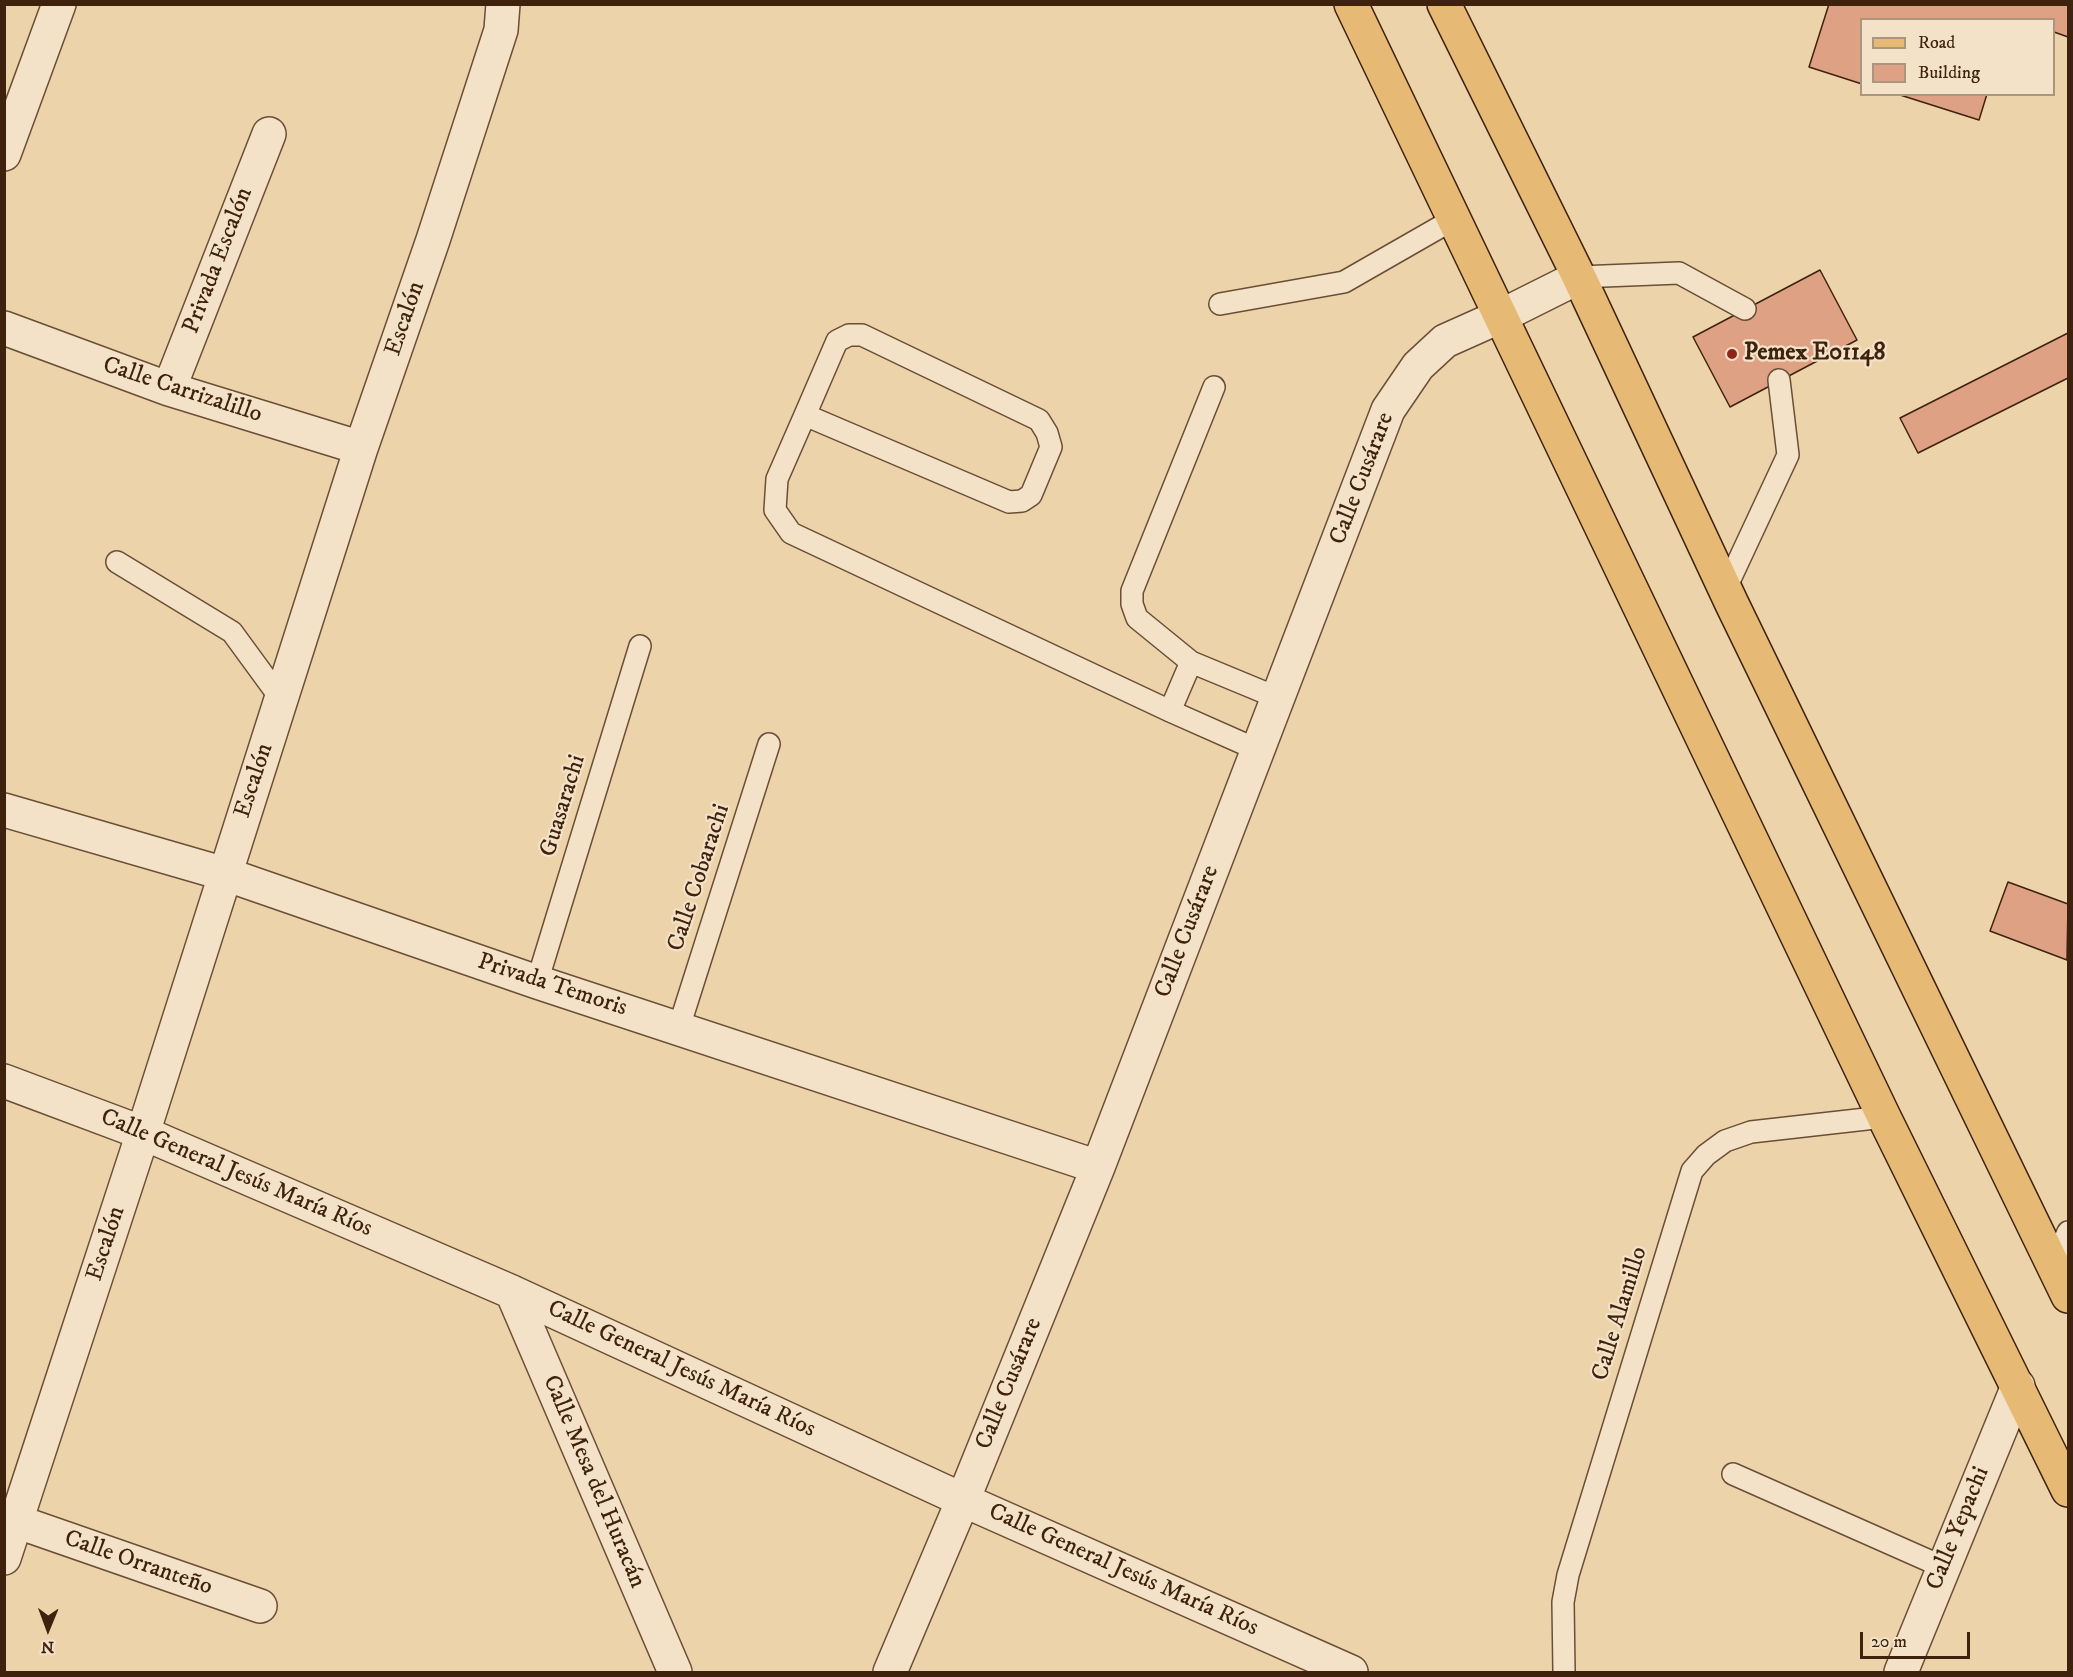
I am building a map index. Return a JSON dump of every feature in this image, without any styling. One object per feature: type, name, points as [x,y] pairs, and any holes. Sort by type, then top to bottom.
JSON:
[{"type":"main road","points":[[1351,4],[1884,1117],[2068,1490]]},
{"type":"main road","points":[[1444,4],[1579,277],[1725,590],[2068,1296]]},
{"type":"street","points":[[4,154],[58,4]]},
{"type":"street","name":"Escalón","points":[[4,1558],[10,1519],[143,1133],[361,448],[433,240],[501,30],[503,4]]},
{"type":"street","name":"Privada Escalón","points":[[169,389],[269,134]]},
{"type":"street","name":"Calle Cusárare","points":[[890,1672],[963,1500],[1098,1167],[1388,410],[1418,366],[1445,341],[1579,277]]},
{"type":"street","name":"Calle Carrizalillo","points":[[4,328],[169,389],[361,448]]},
{"type":"street","name":"Privada Temoris","points":[[4,810],[225,874],[537,981],[1098,1167]]},
{"type":"street","name":"Calle General Jesús María Ríos","points":[[4,1081],[143,1133],[512,1292],[963,1500],[1351,1672]]},
{"type":"street","name":"Calle Mesa del Huracán","points":[[512,1292],[675,1672]]},
{"type":"street","name":"Calle Yepachi","points":[[1901,1672],[2018,1386]]},
{"type":"street","name":"Calle Orranteño","points":[[10,1519],[260,1606]]},
{"type":"lane","points":[[1220,304],[1344,282],[1454,219]]},
{"type":"lane","points":[[1579,277],[1678,273],[1746,309]]},
{"type":"lane","points":[[805,415],[1010,502],[1022,501],[1031,495],[1051,447],[1047,433],[1039,420],[862,335],[849,335],[837,341],[777,479],[775,510],[791,533],[1258,750]]},
{"type":"lane","points":[[1725,590],[1788,455],[1779,380]]},
{"type":"lane","points":[[1214,387],[1132,591],[1132,604],[1137,618],[1191,662],[1278,698]]},
{"type":"lane","points":[[117,562],[232,632],[281,699]]},
{"type":"lane","name":"Guasarachi","points":[[537,981],[640,646]]},
{"type":"lane","points":[[1170,711],[1191,662]]},
{"type":"lane","name":"Calle Cobarachi","points":[[679,1028],[769,744]]},
{"type":"lane","name":"Calle Alamillo","points":[[1564,1672],[1563,1602],[1568,1575],[1692,1171],[1706,1155],[1725,1141],[1751,1132],[1884,1117]]},
{"type":"lane","points":[[2053,1266],[2068,1232]]},
{"type":"lane","points":[[1733,1474],[1943,1567]]},
{"type":"building","points":[[1829,4],[2068,4],[2068,37],[2055,32],[2055,18],[1860,18],[1860,83],[1809,67]]},
{"type":"building","points":[[1903,96],[1986,96],[1979,120]]},
{"type":"building","points":[[1820,270],[1857,340],[1730,407],[1693,337]]},
{"type":"building","points":[[2068,333],[2068,378],[1918,453],[1900,418]]},
{"type":"building","points":[[2008,882],[2068,904],[2067,960],[1990,931]]},
{"type":"place","name":"Pemex E01148","points":[[1732,354]]}]
